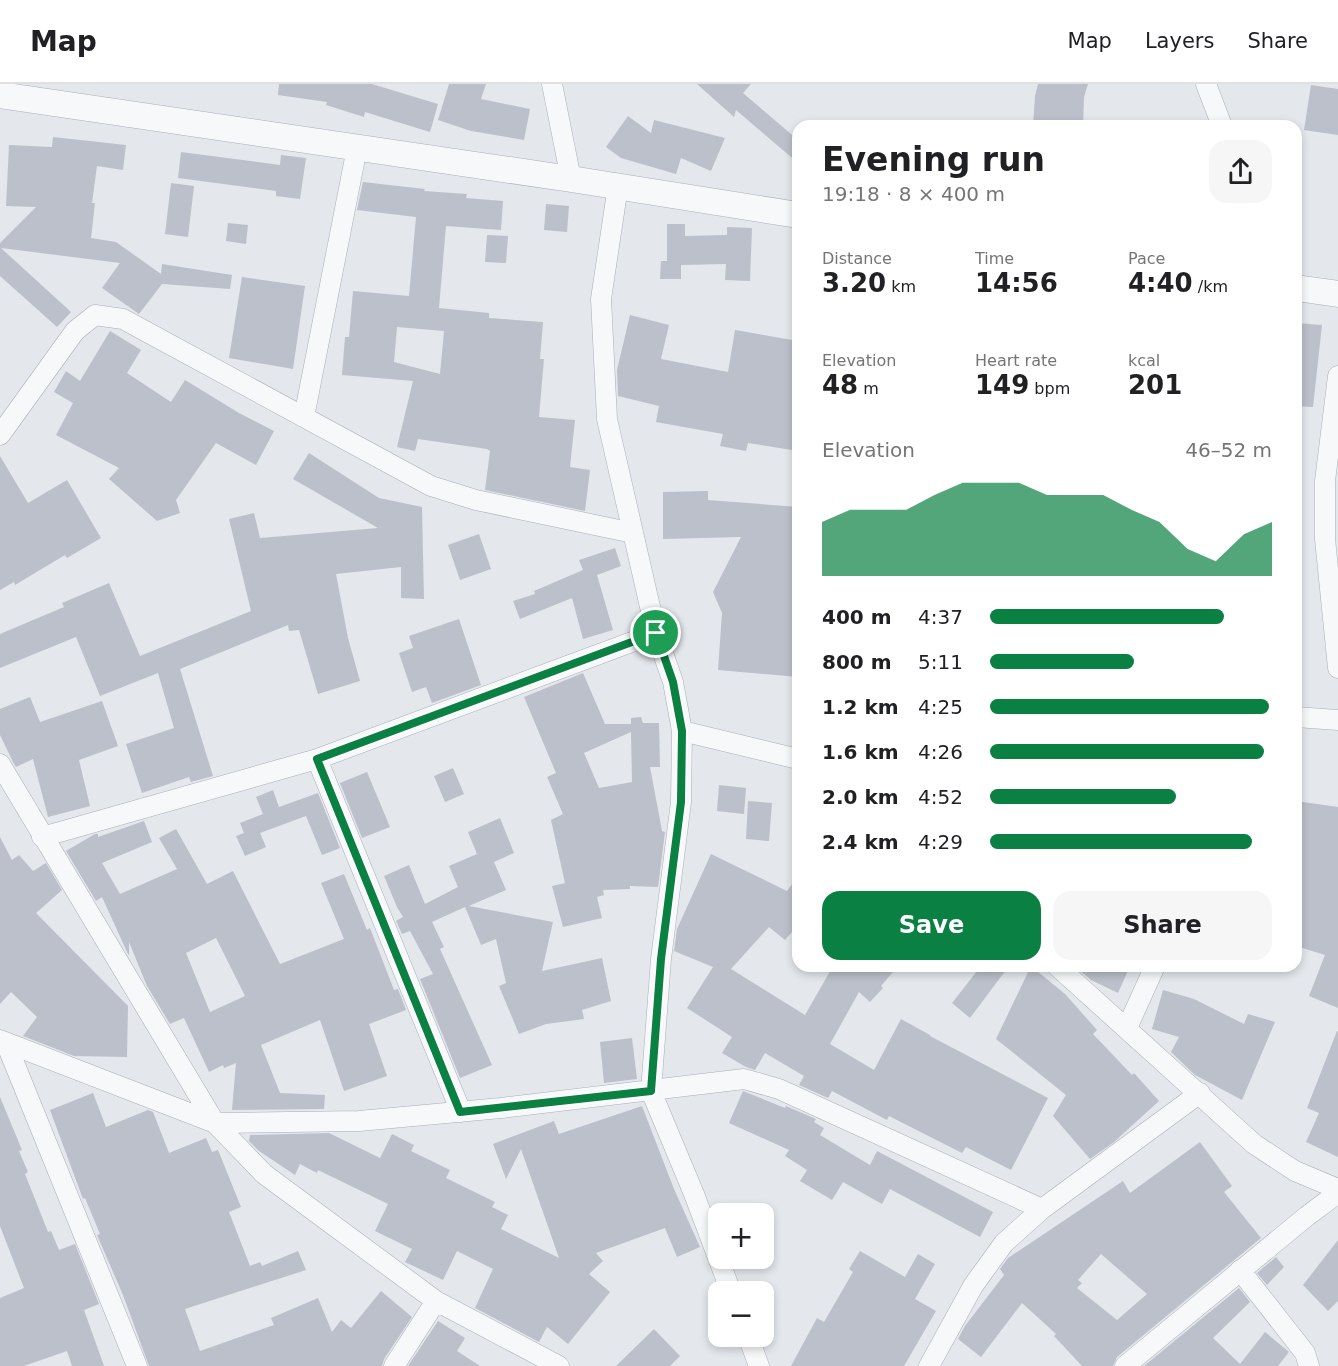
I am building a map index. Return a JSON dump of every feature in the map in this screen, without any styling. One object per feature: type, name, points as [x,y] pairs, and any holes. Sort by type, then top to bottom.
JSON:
[{"type":"street","points":[[552,84],[571,179]]},
{"type":"street","points":[[1206,84],[1220,120]]},
{"type":"street","points":[[0,95],[618,186],[792,214]]},
{"type":"street","points":[[304,417],[357,148]]},
{"type":"street","points":[[618,186],[600,299],[607,419],[656,633],[673,682],[682,731],[681,802],[661,959],[651,1091],[727,1281]]},
{"type":"street","points":[[1302,289],[1338,294]]},
{"type":"street","points":[[0,435],[75,331],[95,315],[123,319],[430,486],[476,500],[633,533]]},
{"type":"street","points":[[1338,376],[1325,481],[1325,539],[1338,668]]},
{"type":"street","points":[[42,837],[317,759],[656,633]]},
{"type":"street","points":[[1302,717],[1338,720]]},
{"type":"street","points":[[682,731],[792,758]]},
{"type":"street","points":[[317,759],[460,1112]]},
{"type":"street","points":[[0,764],[215,1123],[264,1174],[436,1301],[559,1366]]},
{"type":"street","points":[[1064,972],[1254,1144],[1295,1172],[1338,1191],[1125,1366]]},
{"type":"street","points":[[1126,1028],[1152,972]]},
{"type":"street","points":[[3,1042],[215,1123],[359,1121],[460,1112],[744,1079],[778,1089],[1042,1209]]},
{"type":"street","points":[[3,1042],[137,1366]]},
{"type":"street","points":[[929,1366],[973,1286],[1004,1243],[1042,1209],[1200,1093]]},
{"type":"street","points":[[1240,1270],[1305,1353],[1309,1366]]},
{"type":"street","points":[[394,1366],[436,1301]]},
{"type":"street","points":[[752,1347],[759,1366]]},
{"type":"building","points":[[279,84],[372,84],[438,104],[430,132],[365,112],[364,117],[326,105],[327,102],[278,95]]},
{"type":"building","points":[[449,84],[486,84],[481,99],[530,109],[524,140],[471,131],[438,120]]},
{"type":"building","points":[[697,84],[751,84],[743,93],[792,135],[792,158],[736,110],[734,117]]},
{"type":"building","points":[[1038,84],[1088,84],[1084,97],[1083,120],[1033,120]]},
{"type":"building","points":[[1311,85],[1338,89],[1338,135],[1304,130]]},
{"type":"building","points":[[628,116],[651,133],[654,120],[725,138],[711,171],[681,158],[676,174],[621,158],[606,147]]},
{"type":"building","points":[[53,137],[126,145],[123,170],[97,166],[92,203],[95,203],[91,238],[116,242],[161,274],[162,264],[232,275],[230,289],[162,284],[139,314],[102,288],[120,263],[1,248],[71,312],[57,327],[0,276],[0,243],[36,207],[6,206],[9,145],[52,147]]},
{"type":"building","points":[[181,152],[280,165],[281,155],[306,158],[300,199],[276,196],[276,191],[178,178]]},
{"type":"building","points":[[363,182],[425,189],[424,191],[467,194],[466,198],[503,201],[501,230],[446,226],[439,308],[489,313],[489,318],[543,322],[540,359],[544,359],[539,417],[575,420],[570,467],[590,470],[585,511],[485,490],[490,451],[487,449],[418,439],[415,451],[397,447],[413,381],[342,375],[345,337],[349,337],[353,291],[409,296],[416,217],[357,210]],"holes":[[[397,327],[444,331],[440,374],[394,362]]]},
{"type":"building","points":[[171,183],[194,186],[188,237],[165,234]]},
{"type":"building","points":[[546,204],[569,206],[567,232],[544,230]]},
{"type":"building","points":[[228,223],[248,225],[246,244],[226,241]]},
{"type":"building","points":[[667,224],[685,224],[685,236],[727,235],[727,227],[752,228],[750,281],[725,280],[726,264],[681,265],[681,279],[660,279],[661,261],[667,261]]},
{"type":"building","points":[[487,235],[508,236],[506,263],[485,262]]},
{"type":"building","points":[[242,277],[305,286],[293,369],[229,358]]},
{"type":"building","points":[[630,315],[669,325],[661,359],[728,372],[735,330],[792,340],[792,450],[748,443],[746,451],[720,446],[723,434],[656,422],[659,406],[618,396],[617,370]]},
{"type":"building","points":[[1302,323],[1322,325],[1313,407],[1302,406]]},
{"type":"building","points":[[110,331],[141,350],[127,373],[171,402],[185,380],[274,431],[256,465],[216,443],[176,500],[180,513],[157,521],[109,479],[119,468],[56,435],[73,403],[54,392],[66,371],[80,381]]},
{"type":"building","points":[[309,453],[379,498],[422,507],[424,599],[401,598],[401,567],[336,574],[348,638],[360,681],[318,694],[299,630],[289,631],[288,625],[180,669],[213,776],[191,782],[189,777],[142,793],[126,744],[174,728],[158,673],[100,696],[76,637],[0,668],[0,634],[64,607],[62,603],[109,583],[140,656],[251,611],[229,519],[254,513],[260,538],[378,528],[293,479]]},
{"type":"building","points":[[0,456],[28,503],[67,480],[101,538],[67,558],[65,555],[15,585],[14,582],[0,590]]},
{"type":"building","points":[[708,491],[708,500],[792,507],[792,676],[718,670],[722,613],[713,592],[741,537],[663,539],[663,492]]},
{"type":"building","points":[[479,534],[491,569],[460,580],[448,545]]},
{"type":"building","points":[[615,548],[621,566],[597,575],[613,630],[583,639],[572,598],[520,619],[513,601],[535,594],[534,591],[583,570],[579,560]]},
{"type":"building","points":[[459,619],[481,685],[432,703],[426,687],[412,692],[399,653],[413,648],[409,636]]},
{"type":"building","points":[[583,673],[605,724],[631,724],[631,718],[641,717],[643,723],[659,723],[660,767],[650,767],[662,831],[665,832],[658,887],[630,886],[630,889],[603,890],[604,895],[597,897],[602,918],[563,927],[552,886],[565,883],[551,820],[563,814],[547,777],[556,773],[524,697]],"holes":[[[631,732],[632,782],[599,788],[584,753]]]},
{"type":"building","points":[[30,697],[40,722],[102,701],[118,746],[79,760],[90,806],[48,817],[33,759],[16,767],[13,762],[0,735],[0,709]]},
{"type":"building","points":[[453,768],[464,794],[445,802],[434,776]]},
{"type":"building","points":[[367,772],[390,827],[362,838],[340,783]]},
{"type":"building","points":[[719,785],[746,788],[744,814],[717,811]]},
{"type":"building","points":[[273,790],[279,807],[318,793],[340,848],[322,855],[306,816],[260,833],[266,847],[245,856],[236,836],[244,833],[240,823],[263,814],[256,797]]},
{"type":"building","points":[[748,801],[772,803],[769,841],[746,839]]},
{"type":"building","points":[[1302,802],[1338,807],[1338,1008],[1309,996],[1325,955],[1302,948]]},
{"type":"building","points":[[500,818],[514,853],[494,862],[506,890],[469,906],[553,922],[542,971],[602,958],[611,1001],[582,1010],[584,1019],[546,1024],[519,1034],[499,986],[506,983],[496,939],[481,945],[465,907],[432,922],[444,947],[440,949],[492,1065],[460,1078],[420,979],[433,974],[410,931],[402,934],[396,921],[403,917],[384,876],[409,865],[425,904],[458,887],[449,866],[477,854],[468,832]]},
{"type":"building","points":[[144,821],[152,842],[102,863],[120,894],[177,869],[159,838],[176,829],[207,884],[233,871],[280,964],[344,939],[321,883],[344,874],[367,930],[370,928],[394,990],[398,989],[406,1010],[369,1024],[387,1076],[344,1091],[320,1020],[261,1045],[280,1093],[325,1095],[324,1109],[232,1110],[236,1063],[224,1068],[223,1065],[209,1072],[184,1018],[170,1024],[147,986],[129,942],[128,954],[102,897],[96,901],[66,851],[95,834],[98,834],[98,837]],"holes":[[[216,938],[245,996],[210,1012],[186,953]]]},
{"type":"building","points":[[0,837],[12,860],[19,855],[33,871],[46,863],[62,890],[36,913],[128,1006],[127,1057],[74,1056],[23,1036],[37,1017],[11,992],[0,1004]]},
{"type":"building","points":[[711,854],[787,891],[792,884],[792,932],[785,940],[769,927],[731,969],[805,1015],[830,972],[893,972],[881,986],[883,988],[870,1002],[859,992],[830,1044],[874,1070],[901,1019],[1048,1098],[1011,1170],[966,1147],[962,1153],[889,1116],[887,1120],[832,1091],[828,1098],[799,1085],[804,1076],[765,1053],[755,1070],[722,1053],[732,1037],[687,1008],[713,967],[674,951],[677,929]]},
{"type":"building","points":[[976,972],[1004,972],[970,1018],[952,1003]]},
{"type":"building","points":[[1028,972],[1038,972],[1065,994],[1097,1030],[1093,1034],[1132,1075],[1134,1073],[1159,1101],[1114,1142],[1090,1159],[1053,1116],[1066,1095],[996,1039]]},
{"type":"building","points":[[1082,972],[1127,972],[1118,993],[1091,980]]},
{"type":"building","points":[[1163,990],[1194,999],[1244,1024],[1248,1014],[1275,1022],[1242,1100],[1195,1075],[1171,1052],[1179,1037],[1152,1029]]},
{"type":"building","points":[[1337,1031],[1338,1157],[1306,1142],[1319,1113],[1307,1108]]},
{"type":"building","points":[[632,1038],[637,1079],[604,1083],[600,1042]]},
{"type":"building","points":[[743,1091],[816,1119],[814,1122],[824,1128],[820,1135],[870,1165],[877,1151],[993,1212],[980,1237],[890,1189],[882,1204],[843,1182],[832,1200],[800,1181],[807,1170],[785,1156],[789,1150],[729,1123]]},
{"type":"building","points":[[93,1093],[106,1127],[148,1110],[153,1112],[169,1153],[206,1138],[212,1152],[218,1150],[241,1207],[229,1212],[250,1266],[260,1262],[262,1266],[298,1251],[306,1270],[185,1309],[200,1351],[274,1325],[271,1318],[318,1298],[332,1332],[341,1320],[351,1328],[381,1291],[412,1317],[384,1359],[382,1366],[149,1366],[123,1295],[97,1235],[100,1234],[85,1198],[83,1199],[50,1110]]},
{"type":"building","points":[[0,1097],[22,1150],[19,1151],[28,1172],[25,1174],[48,1232],[51,1231],[59,1250],[75,1244],[99,1304],[84,1310],[104,1366],[72,1366],[67,1351],[24,1366],[0,1366],[0,1298],[24,1288],[0,1226]]},
{"type":"building","points":[[642,1106],[674,1189],[700,1247],[677,1257],[665,1228],[596,1253],[603,1261],[589,1274],[610,1292],[568,1344],[547,1327],[539,1342],[475,1308],[493,1269],[457,1251],[443,1280],[405,1262],[412,1249],[375,1231],[388,1204],[318,1170],[317,1173],[300,1164],[295,1175],[259,1151],[249,1141],[250,1135],[329,1133],[380,1158],[392,1134],[414,1145],[411,1151],[450,1170],[446,1178],[495,1202],[492,1207],[508,1215],[501,1229],[559,1258],[521,1149],[506,1179],[493,1144],[554,1121],[559,1134]]},
{"type":"building","points":[[1200,1142],[1232,1186],[1224,1192],[1261,1238],[1117,1357],[1113,1366],[1082,1366],[1054,1336],[1056,1334],[1022,1303],[981,1357],[958,1339],[965,1326],[1004,1275],[1000,1269],[1008,1258],[1123,1181],[1130,1193]],"holes":[[[1101,1254],[1147,1294],[1117,1320],[1077,1288],[1082,1283],[1078,1280]]]},
{"type":"building","points":[[1338,1240],[1338,1301],[1328,1311],[1303,1285]]},
{"type":"building","points":[[860,1251],[905,1277],[918,1254],[935,1264],[915,1299],[936,1311],[904,1366],[791,1366],[817,1318],[824,1322],[853,1272],[849,1269]]},
{"type":"building","points":[[1276,1257],[1284,1267],[1267,1285],[1257,1273]]},
{"type":"building","points":[[1239,1288],[1250,1302],[1213,1338],[1240,1364],[1265,1332],[1289,1352],[1278,1366],[1144,1366]]},
{"type":"building","points":[[438,1321],[465,1338],[457,1351],[480,1366],[408,1366]]},
{"type":"building","points":[[654,1329],[680,1356],[670,1366],[616,1366]]},
{"type":"route","points":[[656,633],[673,682],[682,731],[681,802],[661,959],[651,1091],[460,1112],[317,759],[656,633]]}]
